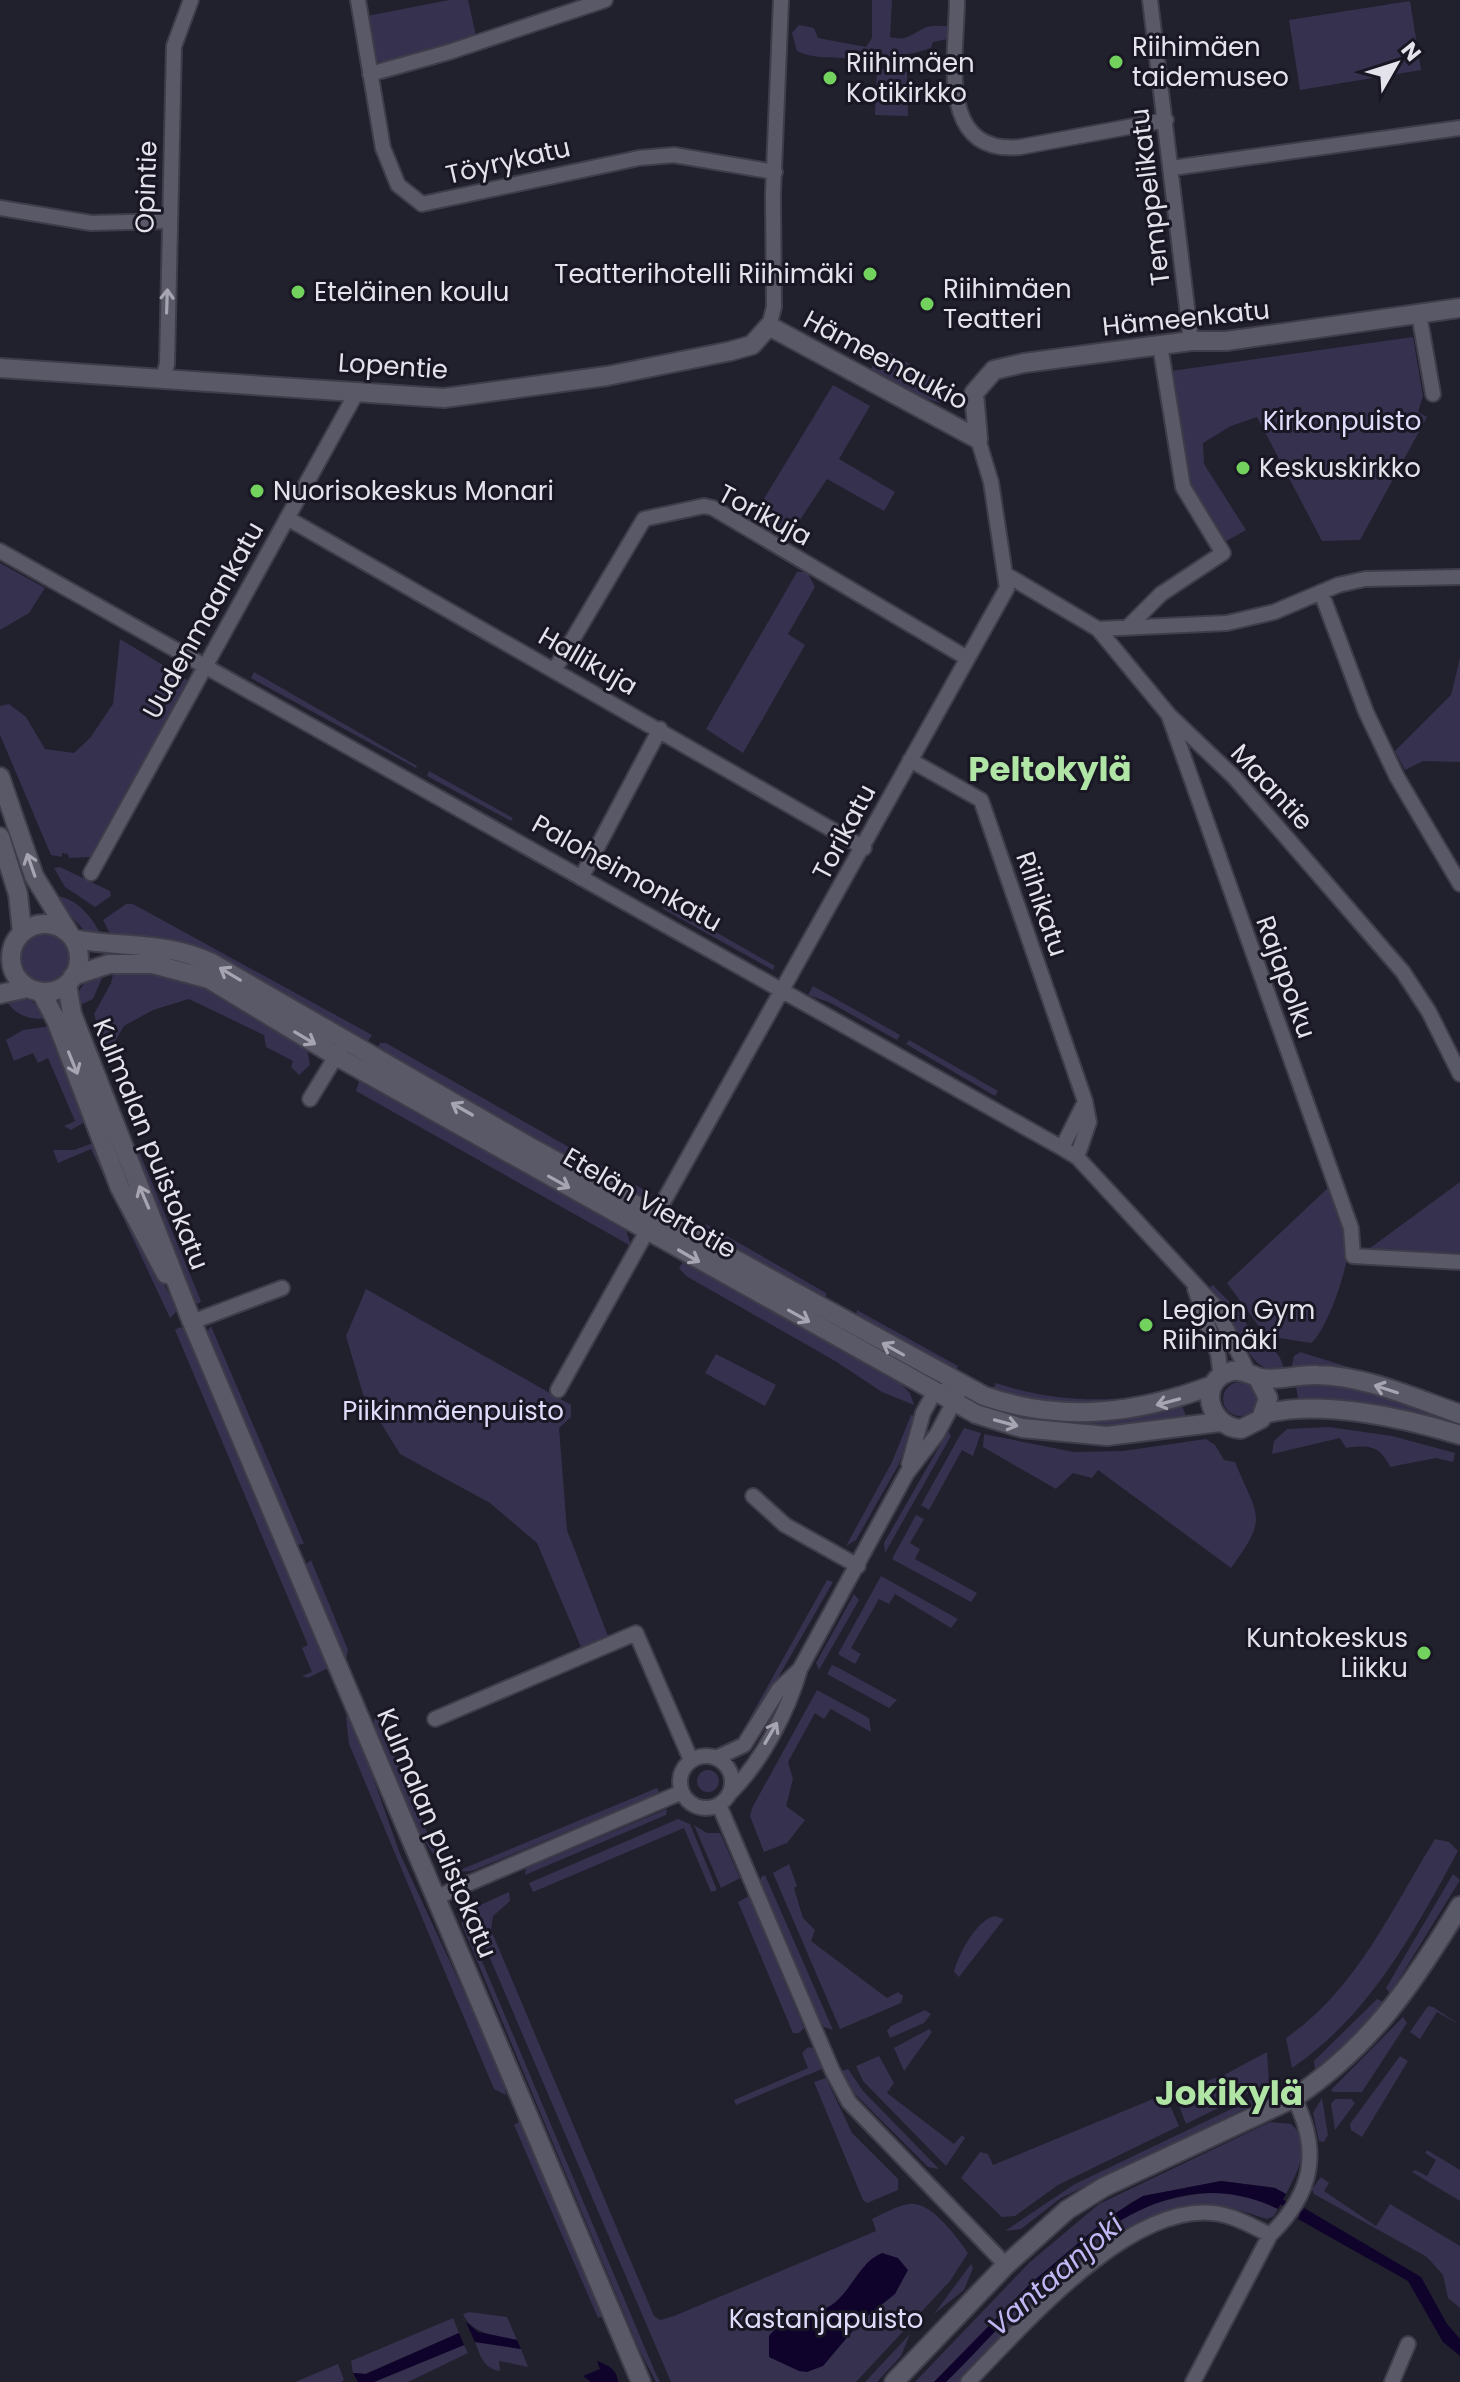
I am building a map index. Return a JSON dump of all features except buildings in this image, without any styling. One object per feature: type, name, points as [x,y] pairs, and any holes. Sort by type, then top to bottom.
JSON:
[{"type":"street","name":"Opintie","points":[[163,378],[167,364],[174,46],[191,0]]},
{"type":"street","name":"Töyrykatu","points":[[358,0],[383,148],[398,185],[422,204],[639,158],[674,155],[775,172]]},
{"type":"street","points":[[370,74],[449,52],[605,0]]},
{"type":"street","points":[[769,326],[774,307],[781,0]]},
{"type":"street","points":[[957,0],[957,106],[971,134],[981,141],[1002,147],[1020,147],[1166,120]]},
{"type":"street","name":"Temppelikatu","points":[[1150,0],[1191,341]]},
{"type":"street","points":[[1172,168],[1460,128]]},
{"type":"street","points":[[0,208],[91,223],[170,221]]},
{"type":"street","name":"Hämeenkatu","points":[[978,439],[974,393],[994,370],[1024,363],[1191,341],[1226,341],[1460,308]]},
{"type":"street","points":[[1419,314],[1433,394]]},
{"type":"street","name":"Lopentie","points":[[0,368],[444,398],[607,376],[752,345],[769,326]]},
{"type":"street","name":"Hämeenaukio","points":[[769,326],[978,439]]},
{"type":"street","points":[[1130,625],[1161,594],[1223,553],[1183,487],[1160,345]]},
{"type":"street","name":"Uudenmaankatu","points":[[91,873],[358,390]]},
{"type":"street","name":"Torikatu","points":[[558,1390],[1007,588],[991,482],[978,439]]},
{"type":"street","name":"Torikuja","points":[[555,669],[644,519],[704,506],[713,508],[967,658]]},
{"type":"street","name":"Hallikuja","points":[[287,518],[864,848]]},
{"type":"street","name":"Paloheimonkatu","points":[[0,551],[1077,1157],[1215,1306],[1253,1375]]},
{"type":"street","name":"Maantie","points":[[1005,574],[1098,629],[1169,715],[1234,777],[1403,972],[1429,1012],[1460,1074]]},
{"type":"street","points":[[1098,629],[1130,625],[1227,623],[1274,612],[1321,592],[1365,579],[1460,577]]},
{"type":"street","points":[[1321,592],[1366,712],[1397,777],[1460,884]]},
{"type":"street","name":"Rajapolku","points":[[1169,715],[1351,1228],[1353,1256],[1460,1262]]},
{"type":"street","points":[[581,878],[660,729]]},
{"type":"street","name":"Riihikatu","points":[[910,760],[981,800],[1085,1101],[1089,1122],[1077,1157]]},
{"type":"street","points":[[0,777],[34,876],[71,936],[79,958],[70,980],[34,990],[0,994]]},
{"type":"street","points":[[0,837],[20,900],[11,964],[19,981],[34,990]]},
{"type":"street","points":[[12,943],[47,924],[71,936]]},
{"type":"street","name":"Etelän Viertotie","points":[[71,936],[108,945],[147,944],[189,953],[340,1049]]},
{"type":"street","name":"Etelän Viertotie","points":[[70,980],[109,964],[153,964],[209,979],[340,1049],[958,1395],[1000,1422],[1074,1435],[1107,1436],[1220,1422]]},
{"type":"street","name":"Kulmalan puistokatu","points":[[70,980],[72,1014],[192,1322],[638,2373],[648,2382]]},
{"type":"street","name":"Kulmalan puistokatu","points":[[34,990],[56,1020],[125,1200],[192,1322]]},
{"type":"street","points":[[310,1099],[340,1049]]},
{"type":"street","points":[[1062,1148],[1085,1101]]},
{"type":"street","name":"Etelän Viertotie","points":[[652,1224],[934,1393],[1089,1414],[1149,1407],[1217,1381]]},
{"type":"street","name":"Paloheimonkatu","points":[[1194,1285],[1218,1354],[1217,1381]]},
{"type":"street","points":[[192,1322],[282,1288]]},
{"type":"street","points":[[1460,1414],[1381,1387],[1338,1377],[1231,1372],[1217,1381],[1210,1402],[1220,1422],[1230,1428],[1247,1428],[1264,1414],[1295,1410],[1398,1419],[1460,1435]]},
{"type":"street","points":[[1253,1375],[1268,1398],[1264,1414]]},
{"type":"street","points":[[907,1473],[923,1413],[934,1393]]},
{"type":"street","points":[[731,1792],[730,1772],[716,1758],[706,1756],[691,1760],[680,1777],[682,1792],[696,1807],[719,1805],[744,1778],[793,1695],[800,1669],[907,1473],[937,1434],[958,1395]]},
{"type":"street","points":[[753,1496],[785,1525],[858,1566]]},
{"type":"street","points":[[435,1719],[636,1633],[691,1760]]},
{"type":"street","points":[[716,1758],[744,1745],[779,1689],[800,1669]]},
{"type":"street","points":[[437,1897],[682,1792]]},
{"type":"street","points":[[719,1805],[832,2070],[849,2102],[1006,2265]]},
{"type":"street","points":[[894,2382],[1006,2265],[1054,2221],[1085,2198],[1294,2098],[1359,2047],[1396,2006],[1460,1906]]},
{"type":"street","points":[[1194,2382],[1270,2235],[1282,2223],[1308,2174],[1312,2152],[1310,2134],[1294,2098]]},
{"type":"street","points":[[968,2382],[1088,2266],[1131,2234],[1157,2222],[1211,2213],[1270,2235]]},
{"type":"street","points":[[1392,2382],[1408,2344]]},
{"type":"green space","points":[[449,0],[468,0],[476,36],[386,62],[375,61],[367,16]]},
{"type":"green space","points":[[872,0],[892,0],[890,37],[906,38],[927,27],[948,26],[948,39],[933,42],[931,48],[922,51],[863,63],[797,51],[792,33],[799,25],[814,28],[818,38],[866,47],[872,38]]},
{"type":"green space","points":[[1410,1],[1421,70],[1300,90],[1289,20]]},
{"type":"green space","points":[[877,71],[907,72],[908,116],[875,115]]},
{"type":"green space","name":"Kirkonpuisto","points":[[1413,337],[1423,396],[1418,412],[1427,417],[1360,540],[1322,541],[1257,417],[1231,426],[1203,443],[1204,464],[1246,530],[1223,543],[1188,486],[1171,371]]},
{"type":"green space","points":[[882,348],[941,382],[940,403],[918,396],[871,369]]},
{"type":"green space","points":[[833,385],[870,406],[839,459],[895,492],[884,511],[827,479],[786,541],[751,520]]},
{"type":"green space","points":[[0,563],[45,588],[29,613],[0,630]]},
{"type":"green space","points":[[797,572],[807,572],[815,587],[788,634],[805,645],[743,753],[706,729]]},
{"type":"green space","points":[[120,639],[189,681],[96,853],[91,857],[69,858],[68,854],[62,853],[62,857],[51,855],[0,735],[0,706],[9,704],[26,717],[45,749],[74,753],[90,738],[113,704]]},
{"type":"green space","points":[[1460,658],[1460,762],[1423,761],[1405,770],[1395,751],[1451,695]]},
{"type":"green space","points":[[254,672],[417,766],[416,768],[251,678]]},
{"type":"green space","points":[[429,771],[513,818],[511,821],[427,776]]},
{"type":"green space","points":[[60,867],[110,891],[111,896],[95,907],[65,887],[54,868]]},
{"type":"green space","points":[[52,896],[69,899],[76,904],[95,924],[103,939],[84,930]]},
{"type":"green space","points":[[664,902],[775,966],[773,970],[663,909]]},
{"type":"green space","points":[[126,904],[133,904],[372,1035],[365,1046],[186,946],[163,939],[113,940],[103,920]]},
{"type":"green space","points":[[46,932],[64,939],[71,957],[64,975],[46,982],[28,975],[21,957],[28,939]]},
{"type":"green space","points":[[156,969],[205,984],[307,1048],[310,1065],[299,1075],[291,1067],[293,1061],[266,1047],[264,1035],[189,999],[153,1010],[124,1026],[107,1055],[94,1014],[111,983],[114,970]]},
{"type":"green space","points":[[105,971],[93,999],[76,1007],[84,984]]},
{"type":"green space","points":[[813,986],[900,1035],[897,1040],[829,1002],[808,995]]},
{"type":"green space","points":[[16,997],[32,1001],[48,1018],[29,1018],[18,1013],[5,999]]},
{"type":"green space","points":[[52,1026],[88,1120],[71,1130],[64,1126],[75,1121],[48,1058],[38,1063],[33,1053],[14,1061],[6,1040],[23,1030]]},
{"type":"green space","points":[[909,1040],[998,1091],[995,1096],[906,1044]]},
{"type":"green space","points":[[380,1043],[386,1043],[653,1195],[641,1196],[620,1189],[377,1050]]},
{"type":"green space","points":[[360,1078],[625,1227],[631,1246],[356,1091]]},
{"type":"green space","points":[[93,1143],[98,1146],[124,1210],[178,1310],[170,1318],[91,1149],[58,1163],[53,1150],[74,1150]]},
{"type":"green space","points":[[136,1144],[200,1303],[194,1304],[132,1149]]},
{"type":"green space","points":[[1460,1182],[1460,1253],[1366,1251]]},
{"type":"green space","points":[[1330,1186],[1348,1239],[1346,1262],[1331,1310],[1311,1343],[1266,1336],[1227,1283]]},
{"type":"green space","points":[[706,1224],[826,1293],[826,1296],[814,1298],[698,1233]]},
{"type":"green space","points":[[684,1260],[896,1379],[910,1393],[914,1405],[882,1392],[835,1361],[686,1276],[679,1268]]},
{"type":"green space","points":[[1213,1285],[1241,1314],[1251,1332],[1241,1340],[1210,1287]]},
{"type":"green space","name":"Piikinmäenpuisto","points":[[366,1289],[571,1405],[571,1417],[559,1428],[567,1530],[608,1636],[581,1647],[537,1543],[490,1503],[400,1454],[363,1394],[346,1336]]},
{"type":"green space","points":[[857,1310],[958,1366],[954,1375],[856,1318]]},
{"type":"green space","points":[[211,1326],[304,1544],[297,1545],[206,1333]]},
{"type":"green space","points":[[180,1327],[187,1330],[330,1667],[308,1678],[302,1676],[312,1672],[302,1648],[308,1645],[175,1330]]},
{"type":"green space","points":[[1261,1345],[1277,1353],[1284,1370],[1261,1366],[1253,1359],[1246,1348]]},
{"type":"green space","points":[[1300,1352],[1358,1370],[1357,1373],[1291,1370],[1294,1356]]},
{"type":"green space","points":[[716,1354],[776,1385],[765,1406],[705,1373]]},
{"type":"green space","points":[[1295,1381],[1360,1386],[1460,1420],[1460,1429],[1299,1404]]},
{"type":"green space","points":[[1240,1382],[1252,1387],[1257,1399],[1252,1411],[1240,1416],[1228,1411],[1223,1399],[1228,1387]]},
{"type":"green space","points":[[996,1383],[1065,1398],[1131,1398],[1179,1393],[1067,1407],[992,1391]]},
{"type":"green space","points":[[1182,1405],[1187,1419],[1122,1429],[1020,1421],[1021,1416],[1097,1422]]},
{"type":"green space","points":[[911,1415],[915,1416],[899,1464],[856,1540],[846,1546],[892,1462]]},
{"type":"green space","points":[[1329,1427],[1392,1436],[1455,1453],[1453,1462],[1436,1458],[1390,1467],[1382,1454],[1372,1448],[1346,1448],[1340,1438],[1272,1454],[1274,1441],[1287,1429]]},
{"type":"green space","points":[[964,1428],[981,1433],[973,1456],[962,1450],[929,1510],[921,1505]]},
{"type":"green space","points":[[948,1431],[951,1436],[885,1553],[884,1543]]},
{"type":"green space","points":[[984,1434],[1074,1452],[1123,1451],[1206,1439],[1215,1445],[1224,1460],[1235,1462],[1254,1506],[1255,1526],[1231,1568],[1098,1470],[1092,1478],[1073,1473],[1056,1489],[983,1447]]},
{"type":"green space","points":[[916,1515],[924,1519],[910,1543],[920,1549],[915,1559],[977,1593],[971,1602],[892,1559]]},
{"type":"green space","points":[[311,1560],[348,1650],[346,1660],[306,1564]]},
{"type":"green space","points":[[881,1576],[958,1619],[951,1628],[895,1594],[889,1604],[879,1599],[851,1648],[861,1654],[855,1664],[838,1654]]},
{"type":"green space","points":[[827,1580],[833,1582],[743,1739],[742,1732]]},
{"type":"green space","points":[[854,1594],[859,1600],[819,1670],[816,1663]]},
{"type":"green space","points":[[832,1665],[897,1700],[889,1708],[827,1674]]},
{"type":"green space","points":[[817,1690],[869,1718],[871,1732],[831,1709],[824,1719],[815,1713],[788,1762],[793,1779],[786,1806],[805,1820],[787,1843],[764,1852],[750,1816],[752,1808]]},
{"type":"green space","points":[[376,1714],[443,1869],[417,1829],[373,1725]]},
{"type":"green space","points":[[351,1715],[400,1854],[503,2076],[506,2095],[494,2089],[349,1744],[346,1717]]},
{"type":"green space","points":[[708,1770],[716,1773],[719,1781],[716,1789],[708,1792],[700,1789],[697,1781],[700,1773]]},
{"type":"green space","points":[[657,1788],[660,1793],[472,1871],[455,1872]]},
{"type":"green space","points":[[667,1809],[666,1815],[525,1875],[526,1868]]},
{"type":"green space","points":[[678,1819],[690,1824],[717,1890],[711,1892],[684,1828],[533,1892],[529,1883]]},
{"type":"green space","points":[[694,1825],[707,1833],[720,1833],[740,1878],[721,1888]]},
{"type":"green space","points":[[1435,1839],[1449,1842],[1458,1851],[1407,1941],[1345,2023],[1292,2068],[1286,2038],[1311,2018],[1353,1972]]},
{"type":"green space","points":[[789,1864],[803,1918],[815,1930],[811,1941],[887,1998],[898,1992],[903,1996],[901,2003],[840,2029],[773,1873]]},
{"type":"green space","points":[[1453,1874],[1460,1880],[1390,1994],[1386,1988]]},
{"type":"green space","points":[[765,1875],[833,2030],[824,2027],[817,2016],[761,1885],[761,1877]]},
{"type":"green space","name":"Kastanjapuisto","points":[[509,1892],[510,1901],[493,1916],[491,1930],[654,2316],[660,2320],[674,2316],[876,2231],[872,2219],[904,2205],[917,2204],[934,2214],[968,2253],[950,2281],[856,2382],[671,2382],[472,1916],[476,1907]]},
{"type":"green space","points":[[749,1896],[804,2028],[799,2033],[793,2033],[738,1902]]},
{"type":"green space","points":[[461,1911],[660,2382],[656,2382],[639,2349],[462,1925]]},
{"type":"green space","points":[[995,1916],[1004,1919],[959,1977],[954,1972],[969,1939],[981,1924]]},
{"type":"green space","points":[[1377,1999],[1384,2002],[1380,2008],[1341,2048],[1315,2069],[1314,2061]]},
{"type":"green space","points":[[1428,2006],[1460,2025],[1437,2012],[1420,2039],[1410,2032]]},
{"type":"green space","points":[[925,2010],[931,2014],[924,2023],[890,2038],[887,2031],[891,2026]]},
{"type":"green space","points":[[1403,2017],[1407,2023],[1362,2092],[1333,2092],[1331,2090]]},
{"type":"green space","points":[[929,2029],[932,2032],[904,2071],[894,2048]]},
{"type":"green space","points":[[808,2047],[813,2048],[822,2069],[736,2105],[734,2100],[808,2068],[802,2053]]},
{"type":"green space","points":[[1267,2052],[1269,2083],[1186,2124],[1174,2093],[1224,2075]]},
{"type":"green space","points":[[879,2056],[894,2083],[887,2093],[954,2144],[962,2135],[965,2138],[946,2166],[863,2081],[856,2066]]},
{"type":"green space","points":[[1400,2056],[1408,2061],[1362,2137],[1351,2130],[1350,2124]]},
{"type":"green space","points":[[848,2069],[863,2091],[939,2169],[928,2167],[852,2091],[841,2071]]},
{"type":"green space","points":[[826,2078],[852,2133],[898,2179],[898,2190],[867,2203],[863,2200],[814,2082]]},
{"type":"green space","points":[[1269,2091],[1265,2099],[1061,2198],[1021,2229],[1005,2231],[1075,2184]]},
{"type":"green space","points":[[1165,2094],[1179,2126],[1058,2185],[1015,2216],[1002,2217],[961,2178],[980,2152],[988,2154],[993,2165]]},
{"type":"green space","points":[[1322,2098],[1328,2135],[1324,2142],[1319,2141],[1313,2113]]},
{"type":"green space","points":[[1335,2099],[1351,2099],[1355,2103],[1335,2130],[1331,2104]]},
{"type":"green space","points":[[522,2120],[604,2316],[598,2318],[514,2125]]},
{"type":"green space","points":[[1270,2122],[1291,2124],[1301,2140],[1301,2158],[1286,2194],[1275,2188],[1221,2181],[1143,2196],[1130,2203],[1030,2284],[934,2382],[915,2382],[1030,2262],[1099,2204]]},
{"type":"green space","points":[[1427,2150],[1460,2170],[1460,2201],[1412,2172],[1415,2170],[1427,2176],[1436,2160],[1425,2153]]},
{"type":"green space","points":[[1321,2177],[1329,2183],[1324,2191],[1376,2226],[1390,2204],[1460,2246],[1460,2308],[1448,2298],[1443,2275],[1427,2257],[1314,2194],[1312,2189]]},
{"type":"green space","points":[[1228,2191],[1252,2196],[1278,2209],[1274,2216],[1267,2219],[1208,2205],[1172,2210],[1137,2224],[1103,2244],[1071,2270],[960,2382],[946,2382],[1061,2263],[1112,2224],[1159,2202]]},
{"type":"green space","points":[[971,2264],[973,2268],[964,2290],[934,2314]]},
{"type":"green space","points":[[469,2312],[507,2317],[517,2340],[472,2326],[463,2314]]},
{"type":"green space","points":[[453,2318],[459,2333],[365,2374],[353,2373],[351,2361]]},
{"type":"green space","points":[[910,2334],[901,2356],[877,2382],[865,2382]]},
{"type":"green space","points":[[475,2342],[521,2349],[528,2367],[499,2361],[500,2371],[494,2370],[483,2361]]},
{"type":"green space","points":[[464,2345],[468,2353],[408,2382],[374,2382]]},
{"type":"green space","points":[[338,2364],[344,2380],[341,2382],[295,2382]]},
{"type":"shaded area","points":[[1221,2181],[1275,2188],[1286,2194],[1278,2209],[1228,2194],[1180,2196],[1135,2213],[1093,2239],[1053,2273],[946,2382],[934,2382],[1030,2284],[1109,2217],[1143,2196]]},
{"type":"shaded area","points":[[1304,2208],[1421,2277],[1447,2324],[1460,2339],[1460,2356],[1443,2342],[1408,2281],[1298,2219]]},
{"type":"shaded area","points":[[882,2253],[898,2258],[908,2270],[895,2294],[861,2321],[823,2366],[807,2372],[799,2371],[769,2357],[769,2336],[775,2330],[830,2306],[844,2294],[867,2263]]},
{"type":"shaded area","points":[[466,2322],[478,2332],[517,2340],[521,2349],[475,2342]]},
{"type":"shaded area","points":[[459,2333],[464,2345],[374,2382],[358,2382],[353,2373],[366,2374]]},
{"type":"shaded area","points":[[597,2361],[611,2368],[618,2382],[591,2382],[583,2376],[600,2369]]},
{"type":"waterway","name":"Vantaanjoki","points":[[1277,2199],[1306,2216]]},
{"type":"place","name":"Riihimäen taidemuseo","points":[[1116,62]]},
{"type":"place","name":"Riihimäen Kotikirkko","points":[[830,78]]},
{"type":"place","name":"Teatterihotelli Riihimäki","points":[[870,274]]},
{"type":"place","name":"Eteläinen koulu","points":[[298,292]]},
{"type":"place","name":"Riihimäen Teatteri","points":[[927,304]]},
{"type":"place","name":"Keskuskirkko","points":[[1243,468]]},
{"type":"place","name":"Nuorisokeskus Monari","points":[[257,491]]},
{"type":"place","name":"Legion Gym Riihimäki","points":[[1146,1325]]},
{"type":"place","name":"Kuntokeskus Liikku","points":[[1424,1653]]},
{"type":"district","name":"Peltokylä","points":[[1050,769]]},
{"type":"district","name":"Jokikylä","points":[[1229,2093]]}]
